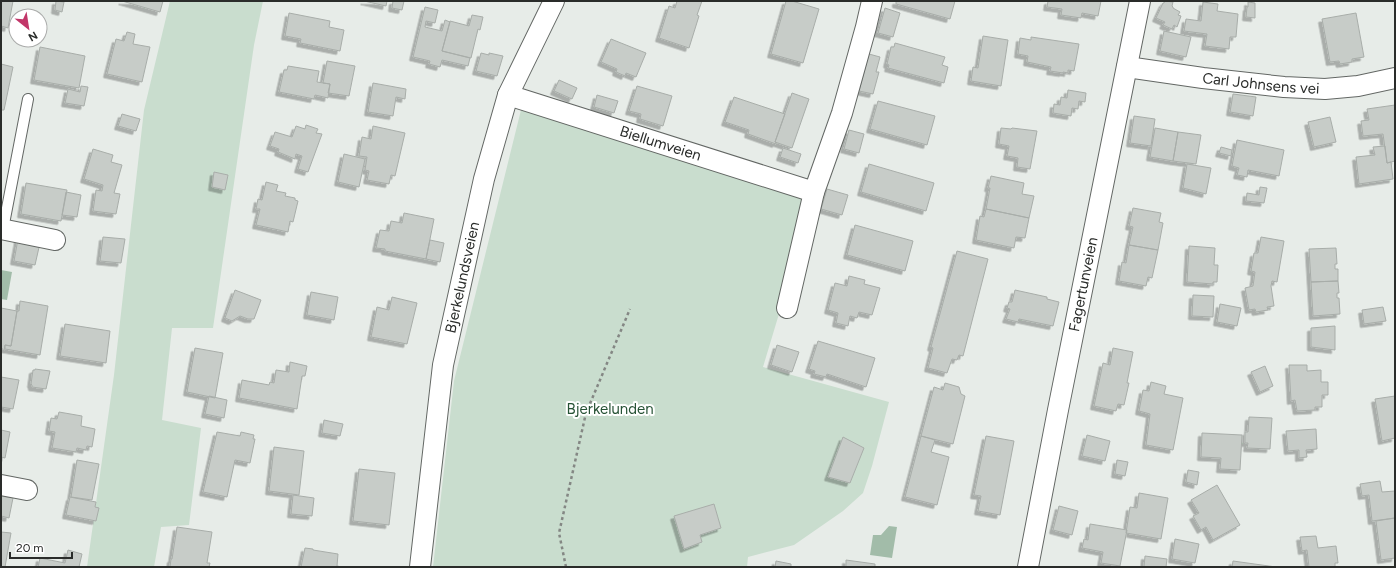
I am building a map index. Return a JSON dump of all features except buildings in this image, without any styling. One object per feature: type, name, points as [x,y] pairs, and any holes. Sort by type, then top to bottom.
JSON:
[{"type":"street","name":"Bjerkelundsveien","points":[[420,567],[443,366],[484,179],[508,95],[554,1]]},
{"type":"street","points":[[787,308],[814,192],[842,113],[872,1]]},
{"type":"street","name":"Fagertunveien","points":[[1028,567],[1140,1]]},
{"type":"street","name":"Carl Johnsens vei","points":[[1127,67],[1210,79],[1284,87],[1325,89],[1358,86],[1395,78]]},
{"type":"street","name":"Biellumveien","points":[[508,95],[814,192]]},
{"type":"street","points":[[2,229],[55,240]]},
{"type":"street","points":[[1,485],[27,490]]},
{"type":"lane","points":[[2,229],[28,99]]},
{"type":"path","points":[[566,567],[559,534],[586,413],[630,309]]},
{"type":"green space","points":[[170,1],[263,1],[254,45],[213,328],[172,328],[162,420],[201,428],[189,525],[161,527],[154,567],[87,567],[114,375],[144,110]]},
{"type":"green space","name":"Bjerkelunden","points":[[521,110],[813,201],[763,367],[889,402],[872,466],[863,493],[843,511],[794,545],[748,557],[747,567],[433,567],[454,381]]},
{"type":"shaded area","points":[[1,270],[12,272],[7,300],[1,299]]},
{"type":"shaded area","points":[[889,526],[897,527],[892,558],[870,555],[873,535],[881,535]]}]
